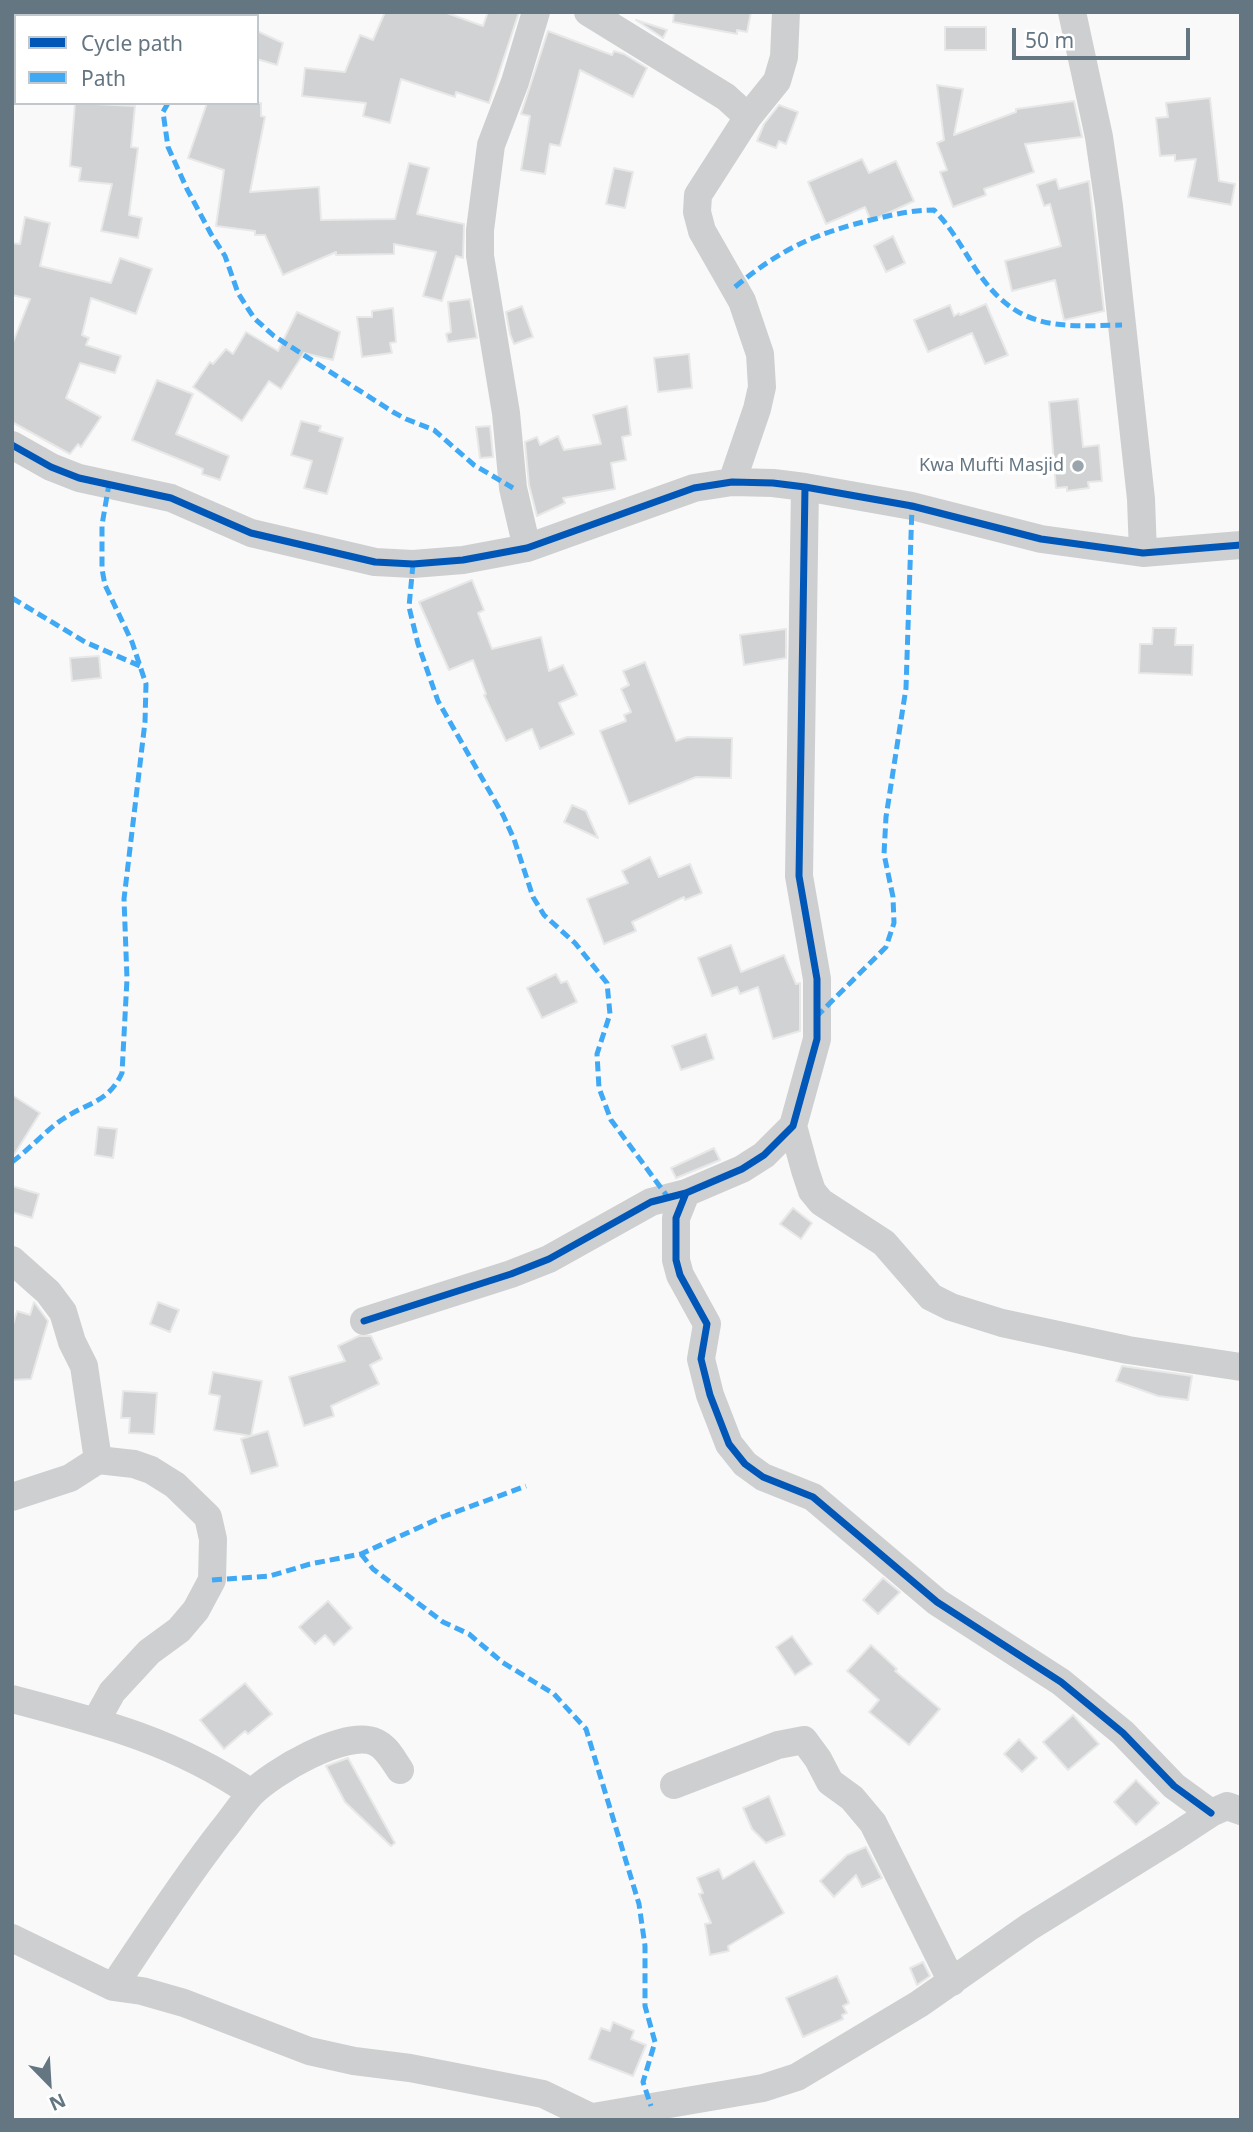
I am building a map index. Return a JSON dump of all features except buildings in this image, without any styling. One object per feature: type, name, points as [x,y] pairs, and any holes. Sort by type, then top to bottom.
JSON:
[{"type":"street","points":[[527,548],[512,480],[506,413],[480,256],[480,230],[491,145],[515,82],[536,12]]},
{"type":"street","points":[[588,12],[726,97],[748,117]]},
{"type":"street","points":[[732,482],[762,387],[760,354],[742,301],[702,232],[697,212],[698,195],[706,179],[782,71],[786,12]]},
{"type":"street","points":[[1072,12],[1099,136],[1109,206],[1141,499],[1143,553]]},
{"type":"street","points":[[12,445],[51,467],[79,478],[171,498],[251,533],[375,562],[413,564],[463,560],[527,548],[695,488],[732,482],[805,487],[912,506],[1041,539],[1143,553],[1241,545]]},
{"type":"street","points":[[364,1321],[511,1274],[549,1258],[651,1202],[687,1193],[742,1169],[764,1155],[793,1126],[817,1040],[817,979],[800,876],[805,487]]},
{"type":"street","points":[[793,1126],[812,1191],[821,1202],[884,1243],[931,1297],[951,1307],[1015,1326],[1128,1350],[1241,1367]]},
{"type":"street","points":[[687,1193],[676,1218],[676,1260],[680,1275],[707,1324],[701,1359],[710,1395],[729,1444],[745,1464],[763,1477],[813,1497],[937,1602],[1061,1682],[1123,1733],[1174,1786],[1211,1812]]},
{"type":"street","points":[[12,1261],[48,1292],[63,1312],[72,1342],[84,1366],[98,1460]]},
{"type":"street","points":[[12,1497],[70,1478],[98,1460],[134,1464],[151,1470],[175,1485],[208,1517],[213,1539],[212,1580],[196,1610],[179,1630],[149,1652],[112,1692],[96,1721]]},
{"type":"street","points":[[12,1699],[131,1732],[219,1771],[251,1793]]},
{"type":"street","points":[[113,1987],[197,1862],[251,1793],[285,1769],[328,1748],[363,1738],[386,1750],[400,1770]]},
{"type":"street","points":[[674,1785],[778,1745],[804,1741],[818,1759],[830,1782],[852,1798],[873,1823],[952,1982]]},
{"type":"street","points":[[12,1938],[113,1987],[142,1991],[184,2003],[309,2050],[544,2094],[595,2118],[763,2088],[797,2077],[952,1982],[1029,1927],[1211,1812],[1227,1806],[1241,1811]]},
{"type":"marked path","points":[[167,105],[163,112],[168,147],[187,189],[225,256],[238,293],[254,318],[274,336],[393,412],[434,430],[474,465],[513,488]]},
{"type":"marked path","points":[[735,287],[784,252],[817,236],[890,215],[934,210],[990,288],[1022,314],[1057,324],[1122,325]]},
{"type":"marked path","points":[[12,1162],[57,1123],[104,1096],[122,1073],[127,979],[124,899],[145,722],[146,684],[132,642],[105,585],[102,569],[102,525],[109,484]]},
{"type":"marked path","points":[[816,1017],[886,947],[894,923],[893,897],[884,854],[886,817],[906,688],[912,506]]},
{"type":"marked path","points":[[413,564],[409,607],[418,644],[438,701],[503,815],[533,897],[544,915],[575,943],[607,983],[610,1014],[597,1054],[599,1088],[611,1120],[667,1196]]},
{"type":"marked path","points":[[12,598],[85,642],[140,666]]},
{"type":"marked path","points":[[212,1580],[270,1576],[310,1564],[361,1554],[442,1517],[526,1486]]},
{"type":"marked path","points":[[361,1554],[373,1569],[443,1622],[469,1634],[502,1662],[554,1694],[586,1729],[639,1904],[645,1946],[645,2006],[655,2042],[643,2082],[651,2106]]},
{"type":"cycle path","points":[[12,445],[51,467],[79,478],[171,498],[251,533],[375,562],[413,564],[463,560],[527,548],[694,488],[732,482],[805,487],[912,506],[1041,539],[1143,553],[1241,545]]},
{"type":"cycle path","points":[[364,1321],[511,1274],[549,1259],[651,1202],[686,1193],[742,1169],[764,1155],[793,1126],[817,1039],[817,979],[799,876],[805,487]]},
{"type":"cycle path","points":[[686,1193],[676,1218],[676,1260],[680,1275],[707,1324],[701,1359],[710,1395],[729,1444],[745,1464],[763,1477],[813,1497],[937,1602],[1061,1682],[1123,1733],[1174,1786],[1211,1813]]},
{"type":"place","name":"Kwa Mufti Masjid","points":[[1078,466]]}]
